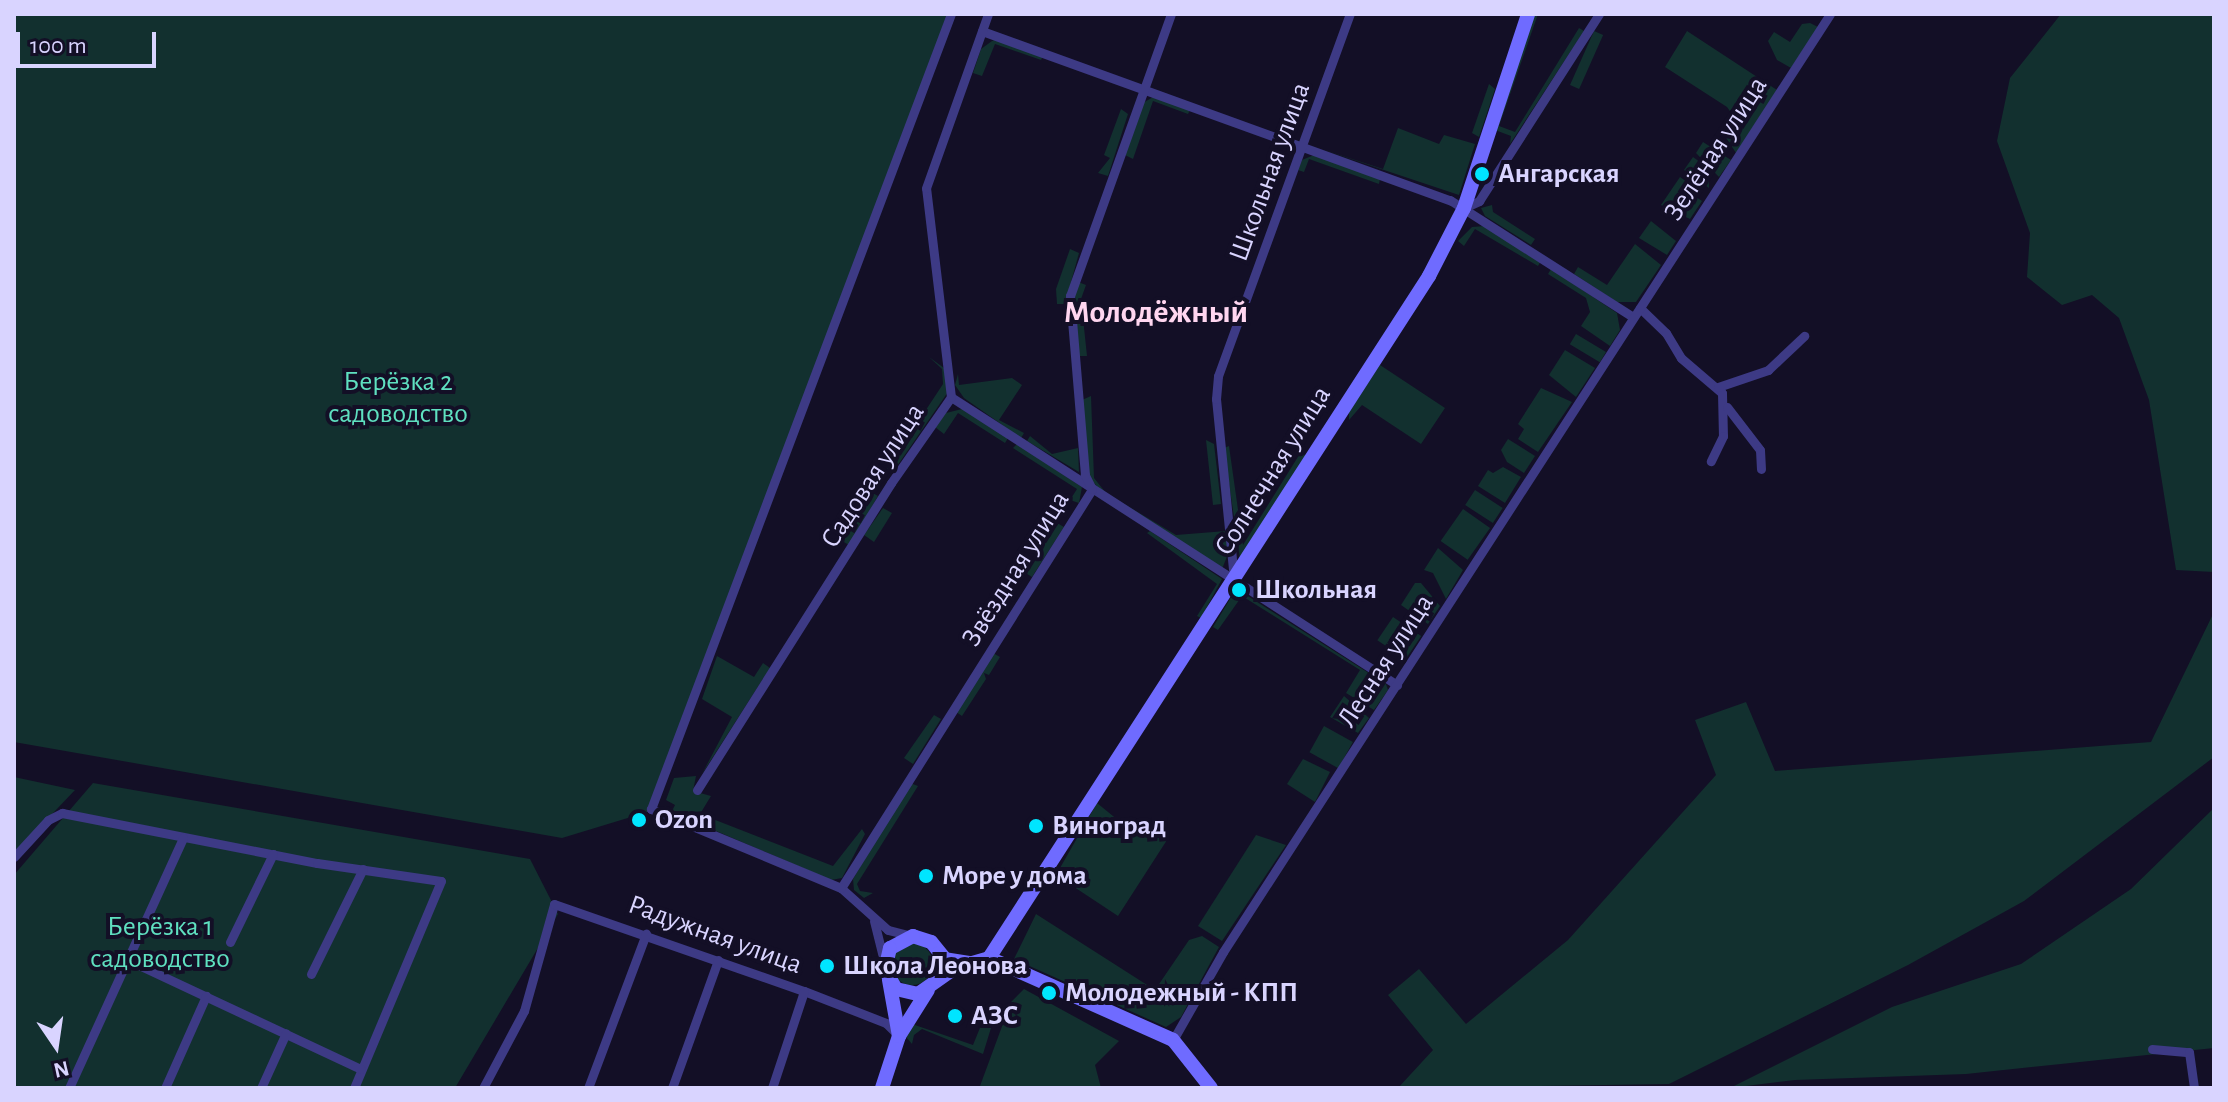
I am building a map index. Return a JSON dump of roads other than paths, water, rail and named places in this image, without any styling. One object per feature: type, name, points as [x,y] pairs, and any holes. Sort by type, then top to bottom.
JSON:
[{"type":"street","points":[[951,14],[651,809],[841,888],[894,934],[913,936],[938,951],[945,959],[969,963]]},
{"type":"street","name":"Садовая улица","points":[[697,790],[891,483],[951,397],[926,188],[988,14]]},
{"type":"street","name":"Звёздная улица","points":[[841,888],[1092,489],[1085,475],[1070,296],[1171,14]]},
{"type":"street","name":"Школьная улица","points":[[1235,582],[1216,388],[1350,14]]},
{"type":"street","points":[[1464,208],[1528,14]]},
{"type":"street","name":"Солнечная улица","points":[[989,958],[1235,582],[1429,276],[1464,208],[1479,201],[1599,14]]},
{"type":"street","name":"Зелёная улица","points":[[1637,313],[1830,14]]},
{"type":"street","points":[[982,31],[1464,208],[1666,333],[1681,358],[1718,387],[1725,405],[1760,450],[1761,469]]},
{"type":"street","name":"Лесная улица","points":[[1173,1040],[1223,952],[1637,313]]},
{"type":"street","points":[[1718,387],[1768,370],[1804,336]]},
{"type":"street","points":[[951,397],[1397,685]]},
{"type":"street","points":[[1711,461],[1723,436],[1725,405]]},
{"type":"street","points":[[14,857],[48,820],[62,813],[183,838],[441,881],[438,898],[354,1088]]},
{"type":"street","points":[[69,1088],[183,838]]},
{"type":"street","points":[[230,942],[273,854]]},
{"type":"street","points":[[311,974],[363,869]]},
{"type":"street","name":"Радужная улица","points":[[492,1083],[524,1011],[554,904],[804,991],[886,1023],[899,1036]]},
{"type":"street","points":[[872,918],[899,1036]]},
{"type":"street","points":[[588,1088],[646,934]]},
{"type":"street","points":[[887,975],[890,948],[913,936]]},
{"type":"street","points":[[882,1088],[899,1036],[932,986],[942,961],[938,951]]},
{"type":"street","points":[[887,975],[906,993],[932,986],[969,963],[989,958],[1173,1040],[1211,1088]]},
{"type":"street","points":[[128,960],[361,1069]]},
{"type":"street","points":[[672,1088],[718,960]]},
{"type":"street","points":[[772,1088],[804,991]]},
{"type":"street","points":[[165,1088],[206,996]]},
{"type":"street","points":[[261,1088],[286,1033]]},
{"type":"street","points":[[2152,1049],[2189,1052],[2194,1088]]},
{"type":"street","points":[[483,1088],[492,1083]]},
{"type":"place","name":"Ангарская","points":[[1482,174]]},
{"type":"place","name":"Школьная","points":[[1239,590]]},
{"type":"place","name":"Ozon","points":[[639,820]]},
{"type":"place","name":"Виноград","points":[[1036,826]]},
{"type":"place","name":"Море у дома","points":[[926,876]]},
{"type":"place","name":"Школа Леонова","points":[[827,966]]},
{"type":"place","name":"Молодежный - КПП","points":[[1049,993]]},
{"type":"place","name":"АЗС","points":[[955,1016]]},
{"type":"district","name":"Молодёжный","points":[[1156,312]]},
{"type":"park label","name":"Берёзка 2 садоводство","points":[[398,398]]},
{"type":"park label","name":"Берёзка 1 садоводство","points":[[160,943]]}]
